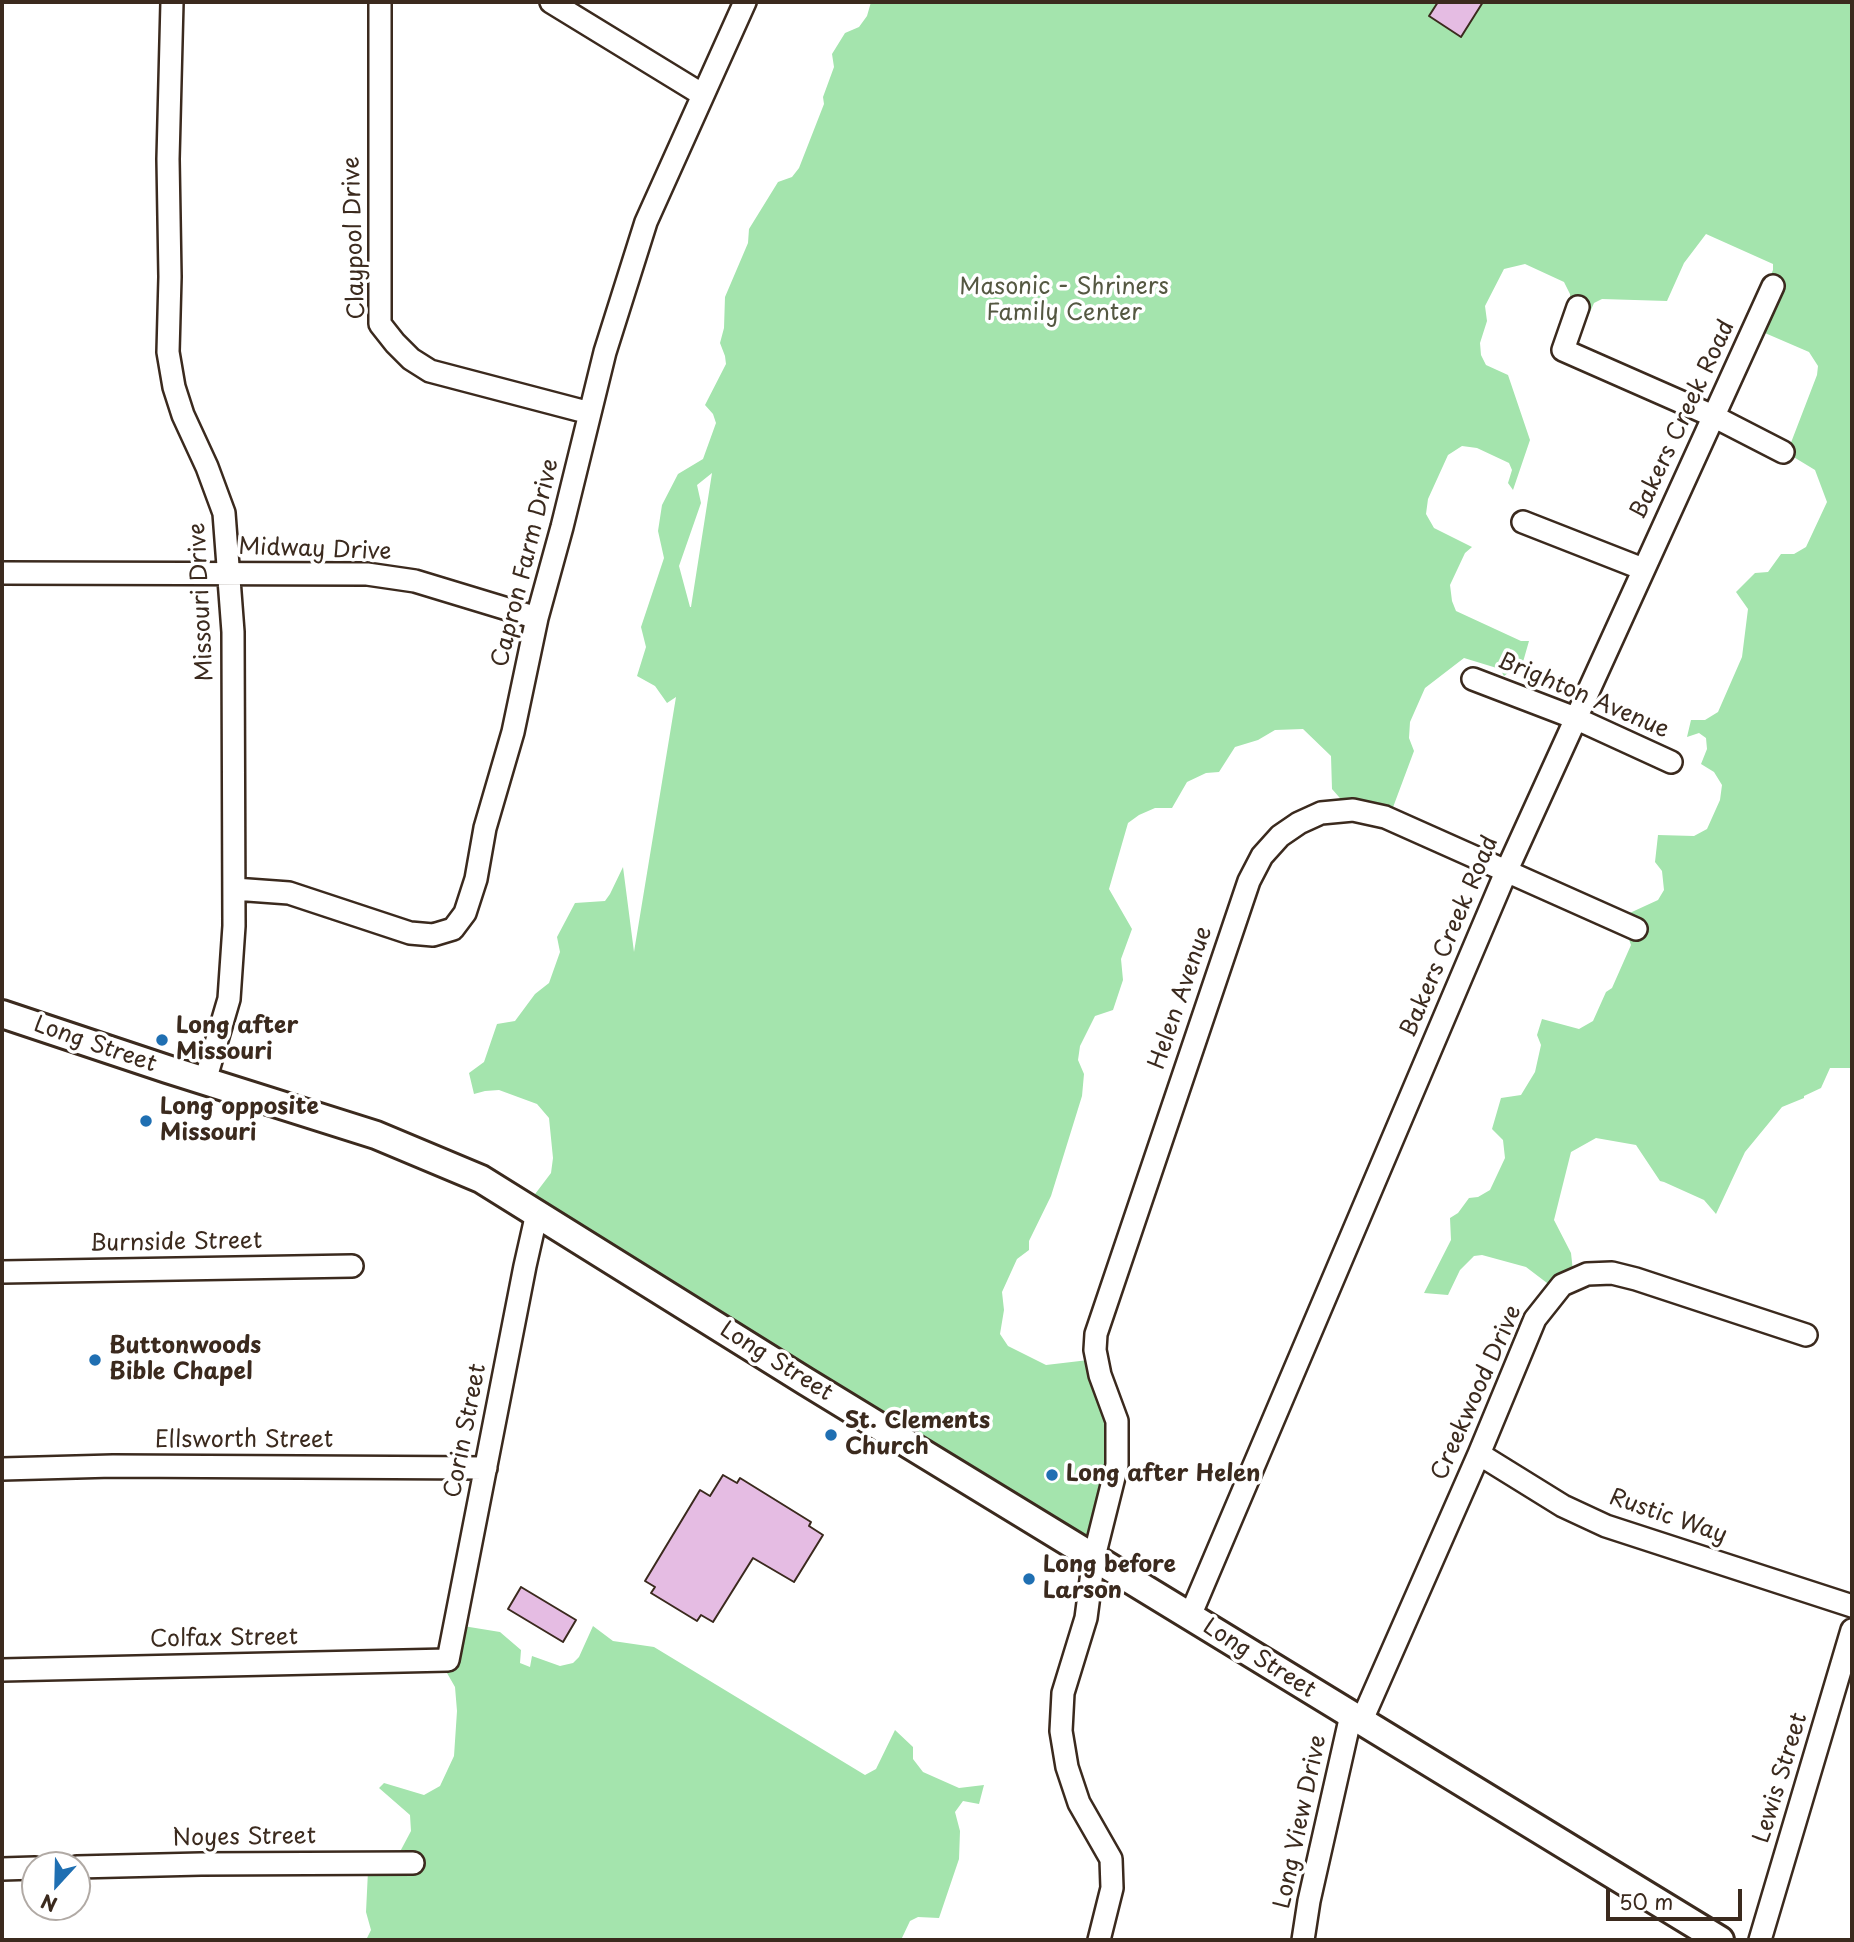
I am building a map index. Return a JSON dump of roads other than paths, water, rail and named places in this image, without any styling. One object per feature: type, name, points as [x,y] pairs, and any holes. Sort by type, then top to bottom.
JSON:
[{"type":"street","name":"Missouri Drive","points":[[172,2],[167,352],[183,415],[224,513],[230,574],[233,659],[234,926],[229,999],[205,1081]]},
{"type":"street","name":"Claypool Drive","points":[[380,2],[380,324],[411,359],[430,371],[590,413]]},
{"type":"street","points":[[551,2],[703,95]]},
{"type":"street","name":"Capron Farm Drive","points":[[234,889],[289,893],[410,933],[433,934],[453,929],[465,912],[476,879],[485,828],[513,732],[537,618],[605,352],[646,222],[745,2]]},
{"type":"street","name":"Bakers Creek Road","points":[[1190,1616],[1506,872],[1773,286]]},
{"type":"street","points":[[1578,307],[1563,351],[1713,416],[1783,452]]},
{"type":"street","points":[[1523,523],[1643,569]]},
{"type":"street","name":"Midway Drive","points":[[2,573],[367,574],[415,581],[537,618]]},
{"type":"street","name":"Brighton Avenue","points":[[1473,679],[1575,718],[1671,762]]},
{"type":"street","name":"Helen Avenue","points":[[1099,1940],[1112,1888],[1111,1858],[1079,1803],[1067,1768],[1061,1731],[1063,1693],[1086,1618],[1094,1557],[1116,1465],[1117,1421],[1100,1375],[1095,1350],[1096,1334],[1249,881],[1262,856],[1280,836],[1299,823],[1321,813],[1353,810],[1385,817],[1636,929]]},
{"type":"street","name":"Long Street","points":[[2,1014],[376,1135],[481,1179],[805,1381],[1720,1940]]},
{"type":"street","name":"Corin Street","points":[[448,1660],[537,1213]]},
{"type":"street","name":"Burnside Street","points":[[2,1272],[352,1266]]},
{"type":"street","name":"Creekwood Drive","points":[[1356,1719],[1479,1454],[1535,1319],[1562,1285],[1587,1275],[1612,1273],[1806,1335]]},
{"type":"street","name":"Rustic Way","points":[[1479,1454],[1563,1506],[1606,1526],[1852,1606]]},
{"type":"street","name":"Ellsworth Street","points":[[2,1469],[113,1466],[486,1468]]},
{"type":"street","name":"Lewis Street","points":[[1760,1940],[1852,1630]]},
{"type":"street","name":"Colfax Street","points":[[2,1670],[448,1660]]},
{"type":"street","name":"Long View Drive","points":[[1303,1940],[1309,1901],[1356,1719]]},
{"type":"street","name":"Noyes Street","points":[[91,1867],[412,1863]]},
{"type":"street","points":[[2,1869],[21,1868]]},
{"type":"place","name":"Long after Missouri","points":[[162,1040]]},
{"type":"place","name":"Long opposite Missouri","points":[[146,1121]]},
{"type":"place","name":"Buttonwoods Bible Chapel","points":[[95,1360]]},
{"type":"place","name":"St. Clements Church","points":[[831,1435]]},
{"type":"place","name":"Long after Helen","points":[[1052,1475]]},
{"type":"place","name":"Long before Larson","points":[[1029,1579]]},
{"type":"park label","name":"Masonic - Shriners Family Center","points":[[1064,301]]}]
